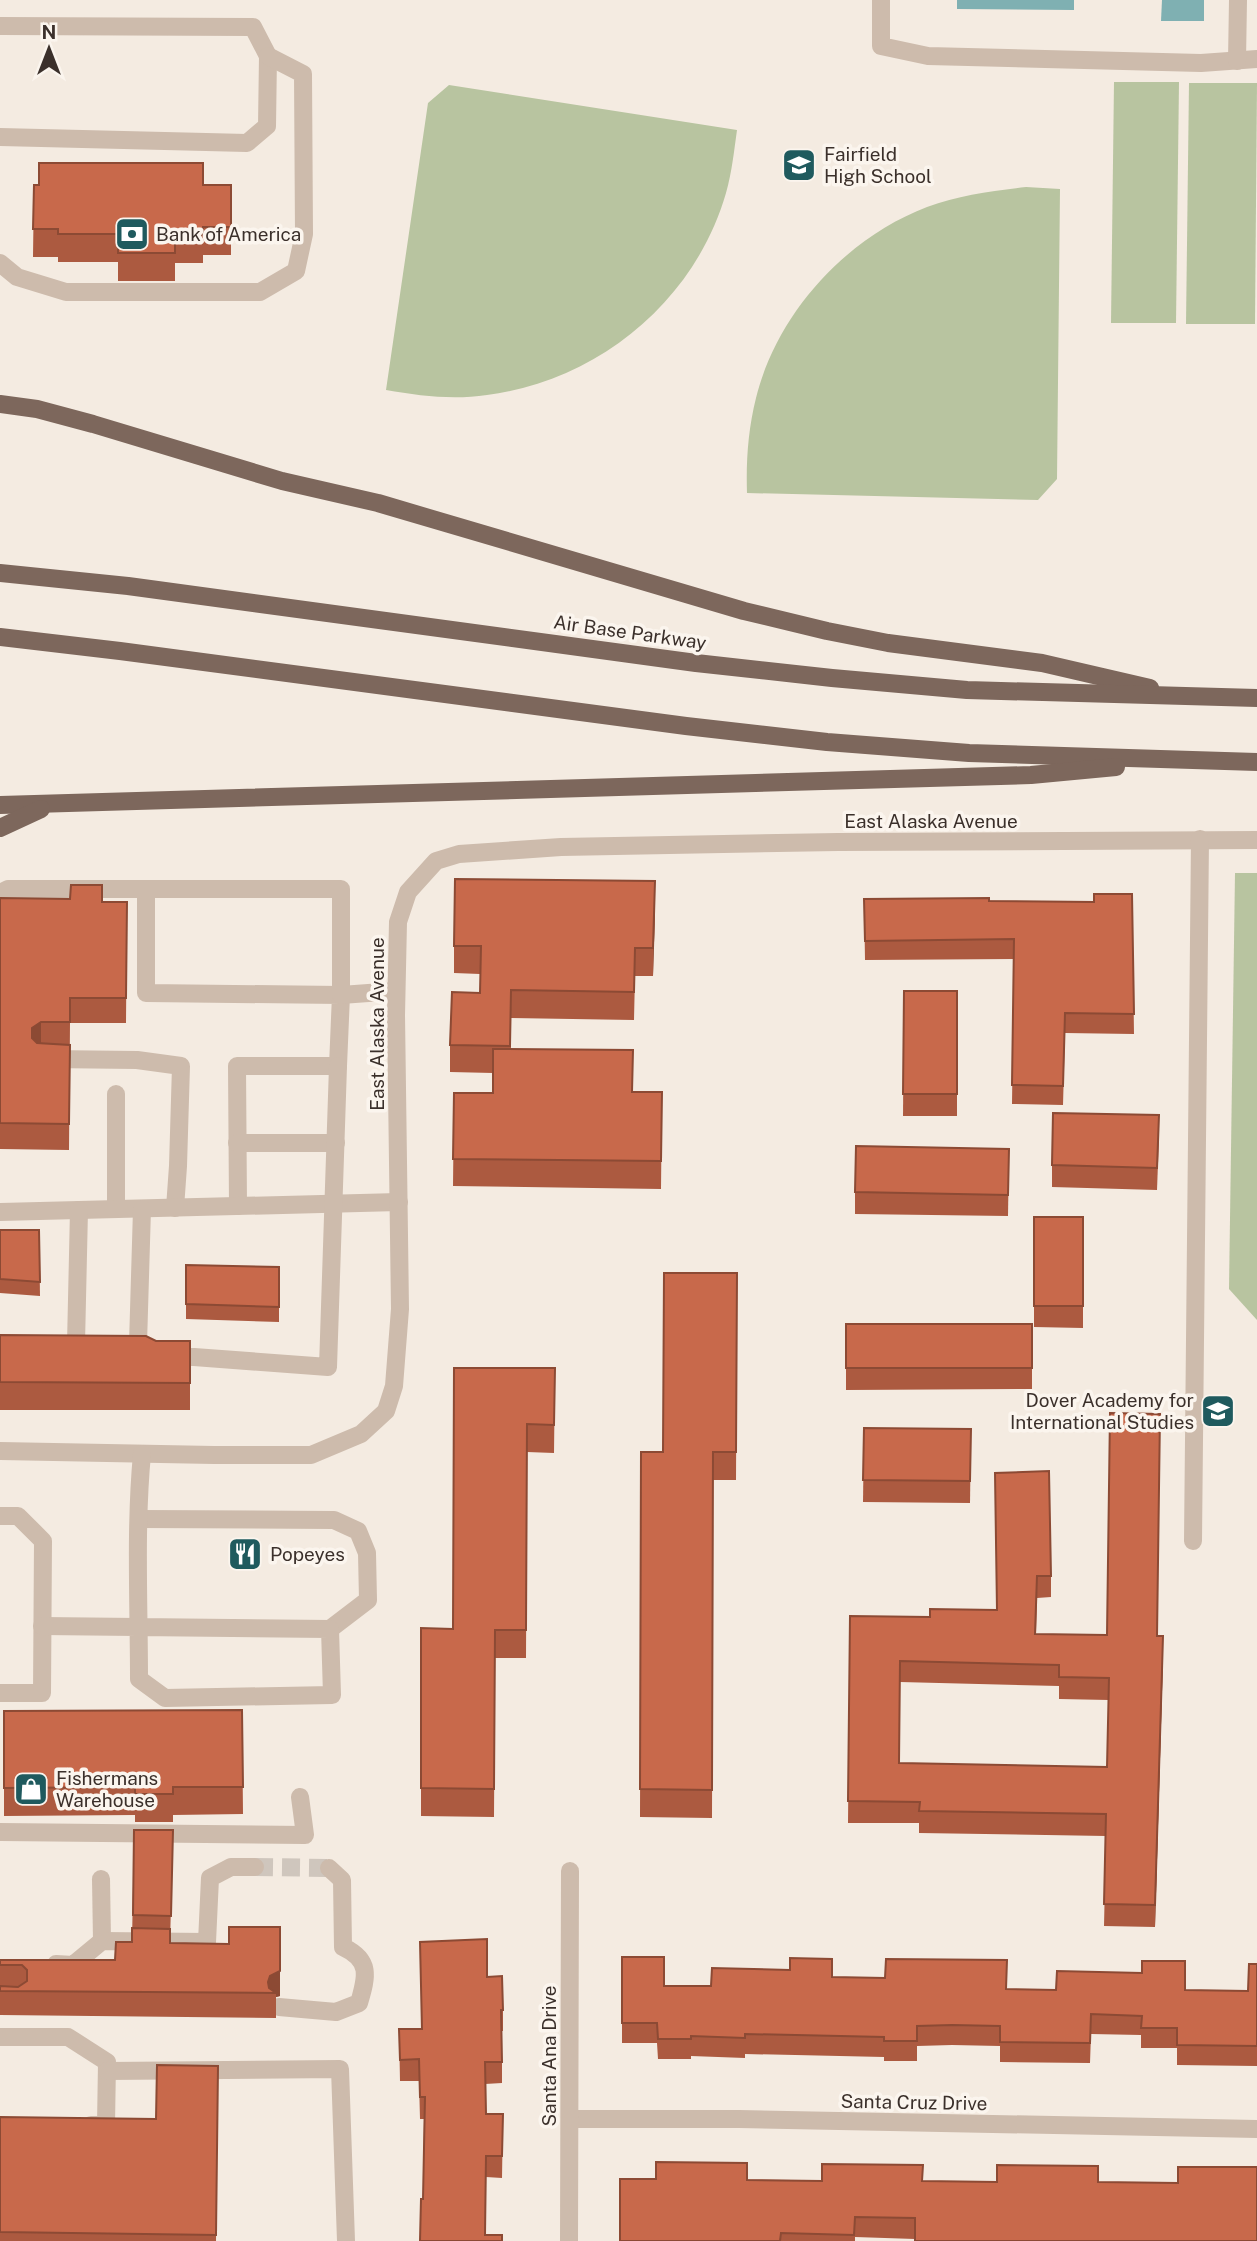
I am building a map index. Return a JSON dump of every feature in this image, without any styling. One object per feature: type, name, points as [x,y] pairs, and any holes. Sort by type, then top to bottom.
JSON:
[{"type":"main road","points":[[0,404],[37,409],[282,481],[378,503],[744,611],[888,643],[1042,663],[1192,698]]},
{"type":"main road","name":"Air Base Parkway","points":[[0,573],[128,586],[696,663],[818,676],[967,690],[1257,698]]},
{"type":"main road","points":[[0,637],[827,742],[970,752],[1257,762]]},
{"type":"main road","points":[[0,805],[1031,775],[1189,760]]},
{"type":"main road","points":[[0,828],[49,805]]},
{"type":"street","points":[[881,0],[881,46],[928,56],[1201,63],[1257,59]]},
{"type":"street","points":[[1237,61],[1238,0]]},
{"type":"street","points":[[0,26],[253,27],[268,56],[267,125],[247,143],[0,138]]},
{"type":"street","points":[[0,263],[17,277],[66,292],[260,292],[296,271],[304,234],[303,74],[268,56]]},
{"type":"street","points":[[1193,1542],[1200,839]]},
{"type":"street","name":"East Alaska Avenue","points":[[0,1451],[311,1455],[361,1434],[386,1411],[394,1386],[400,1309],[396,991],[398,922],[408,892],[436,861],[459,854],[574,847],[1257,840]]},
{"type":"street","points":[[0,893],[8,889],[341,889],[341,995],[328,1367],[194,1357],[156,1357],[138,1344],[82,1344],[79,1210]]},
{"type":"street","points":[[146,889],[146,993],[341,995],[396,991]]},
{"type":"street","points":[[42,1059],[137,1060],[181,1066],[175,1208]]},
{"type":"street","points":[[238,1206],[237,1066],[338,1066]]},
{"type":"street","points":[[116,1094],[116,1209]]},
{"type":"street","points":[[237,1143],[336,1143]]},
{"type":"street","points":[[0,1212],[399,1202]]},
{"type":"street","points":[[138,1344],[142,1209]]},
{"type":"street","points":[[142,1454],[139,1519],[139,1679],[165,1698],[332,1695],[330,1629]]},
{"type":"street","points":[[0,1516],[18,1516],[43,1541],[42,1693],[0,1693]]},
{"type":"street","points":[[42,1626],[330,1629],[368,1600],[367,1553],[358,1531],[334,1520],[139,1519]]},
{"type":"street","points":[[0,1832],[305,1835],[300,1797]]},
{"type":"street","points":[[36,1964],[73,1965],[102,1941],[207,1942],[210,1878],[232,1867],[256,1867]]},
{"type":"street","points":[[279,2007],[336,2012],[359,2003],[365,1983],[364,1964],[355,1953],[342,1947],[342,1880],[329,1868]]},
{"type":"street","name":"Santa Ana Drive","points":[[569,1871],[569,2241]]},
{"type":"street","points":[[101,1879],[102,1941]]},
{"type":"street","points":[[0,2038],[68,2037],[107,2062],[106,2125],[79,2125]]},
{"type":"street","points":[[107,2071],[340,2069],[346,2241]]},
{"type":"street","name":"Santa Cruz Drive","points":[[570,2119],[739,2119],[1257,2129]]},
{"type":"green space","points":[[1114,82],[1179,82],[1176,323],[1111,323]]},
{"type":"green space","points":[[1189,83],[1257,83],[1255,324],[1186,324]]},
{"type":"green space","points":[[449,85],[737,130],[726,193],[711,232],[691,268],[666,301],[636,329],[603,353],[567,373],[528,387],[487,395],[436,397],[386,390],[428,103]]},
{"type":"green space","points":[[1026,187],[1060,189],[1057,479],[1038,500],[747,493],[751,422],[766,367],[798,308],[819,282],[869,238],[927,207],[951,199]]},
{"type":"green space","points":[[1235,873],[1257,873],[1257,1320],[1229,1289]]},
{"type":"water","points":[[957,0],[1074,0],[1074,10],[957,9]]},
{"type":"water","points":[[1162,0],[1204,0],[1204,21],[1161,21]]},
{"type":"building","points":[[39,163],[203,163],[203,185],[231,185],[231,227],[203,227],[203,235],[175,235],[175,253],[118,253],[118,234],[58,234],[58,229],[33,229],[34,185],[39,185]]},
{"type":"building","points":[[455,879],[655,881],[653,948],[635,948],[634,992],[511,990],[510,1046],[450,1045],[452,992],[480,993],[481,946],[454,946]]},
{"type":"building","points":[[71,885],[102,885],[102,902],[127,902],[126,998],[70,998],[70,1022],[41,1022],[32,1028],[32,1038],[37,1043],[70,1045],[69,1124],[0,1123],[0,898],[70,899]]},
{"type":"building","points":[[1094,894],[1132,894],[1134,1014],[1065,1013],[1063,1086],[1012,1085],[1014,939],[865,941],[864,899],[989,898],[989,901],[1094,902]]},
{"type":"building","points":[[904,991],[957,991],[957,1094],[903,1094]]},
{"type":"building","points":[[493,1049],[633,1050],[632,1092],[662,1092],[661,1161],[453,1159],[454,1093],[493,1093]]},
{"type":"building","points":[[1053,1113],[1159,1115],[1157,1168],[1052,1165]]},
{"type":"building","points":[[856,1146],[1009,1149],[1008,1195],[855,1192]]},
{"type":"building","points":[[1034,1217],[1083,1217],[1083,1306],[1034,1306]]},
{"type":"building","points":[[0,1230],[39,1230],[40,1282],[0,1279]]},
{"type":"building","points":[[186,1265],[279,1267],[279,1307],[186,1304]]},
{"type":"building","points":[[664,1273],[737,1273],[736,1452],[713,1452],[712,1790],[640,1789],[641,1452],[663,1452]]},
{"type":"building","points":[[846,1324],[1032,1324],[1032,1368],[846,1368]]},
{"type":"building","points":[[0,1335],[146,1336],[156,1341],[190,1341],[190,1383],[0,1382]]},
{"type":"building","points":[[454,1368],[555,1368],[554,1425],[527,1424],[526,1630],[495,1630],[494,1789],[421,1788],[421,1628],[453,1629]]},
{"type":"building","points":[[1110,1413],[1160,1414],[1157,1636],[1163,1636],[1155,1905],[1104,1904],[1106,1814],[919,1811],[920,1802],[848,1801],[850,1616],[930,1617],[930,1609],[997,1610],[995,1473],[1049,1471],[1051,1576],[1037,1576],[1035,1634],[1107,1635]],"holes":[[[900,1661],[1059,1665],[1059,1677],[1109,1678],[1107,1767],[899,1763]]]},
{"type":"building","points":[[864,1428],[971,1429],[970,1481],[863,1480]]},
{"type":"building","points":[[242,1710],[243,1787],[173,1787],[173,1794],[135,1794],[135,1787],[4,1788],[4,1711]]},
{"type":"building","points":[[134,1830],[173,1830],[171,1916],[133,1915]]},
{"type":"building","points":[[229,1927],[280,1927],[280,1971],[270,1976],[268,1982],[269,1988],[276,1993],[0,1991],[0,1986],[18,1987],[27,1981],[27,1970],[22,1965],[0,1965],[0,1960],[115,1960],[116,1942],[132,1942],[132,1928],[170,1929],[170,1943],[229,1944]]},
{"type":"building","points":[[487,1939],[487,1977],[502,1976],[503,2010],[502,2062],[485,2062],[486,2114],[503,2114],[502,2156],[486,2156],[485,2235],[502,2235],[502,2241],[420,2241],[425,2097],[420,2097],[419,2059],[400,2060],[399,2029],[422,2029],[420,1942]]},
{"type":"building","points":[[622,1957],[664,1957],[664,1986],[711,1986],[712,1968],[790,1970],[790,1958],[832,1959],[832,1977],[885,1978],[886,1959],[1007,1960],[1006,1989],[1056,1990],[1057,1971],[1142,1973],[1142,1961],[1185,1961],[1185,1990],[1248,1991],[1249,1964],[1257,1964],[1257,2046],[1177,2045],[1177,2028],[1141,2028],[1142,2016],[1091,2014],[1090,2043],[1000,2042],[1000,2026],[952,2025],[917,2026],[917,2041],[884,2041],[884,2037],[745,2034],[745,2038],[691,2036],[691,2039],[658,2039],[657,2023],[622,2023]]},
{"type":"building","points":[[157,2065],[218,2066],[216,2235],[0,2232],[0,2117],[156,2119]]},
{"type":"building","points":[[656,2162],[747,2163],[747,2180],[822,2181],[822,2164],[923,2165],[922,2181],[997,2182],[997,2165],[1098,2166],[1098,2182],[1178,2183],[1178,2167],[1257,2167],[1257,2241],[915,2241],[915,2218],[855,2217],[854,2235],[781,2233],[780,2241],[620,2241],[620,2179],[656,2179]]},
{"type":"tunnel","points":[[255,1867],[329,1868]]},
{"type":"place","name":"Fairfield High School","points":[[799,165]]},
{"type":"place","name":"Bank of America","points":[[132,234]]},
{"type":"place","name":"Dover Academy for International Studies","points":[[1218,1411]]},
{"type":"place","name":"Popeyes","points":[[245,1554]]},
{"type":"place","name":"Fishermans Warehouse","points":[[31,1789]]}]
